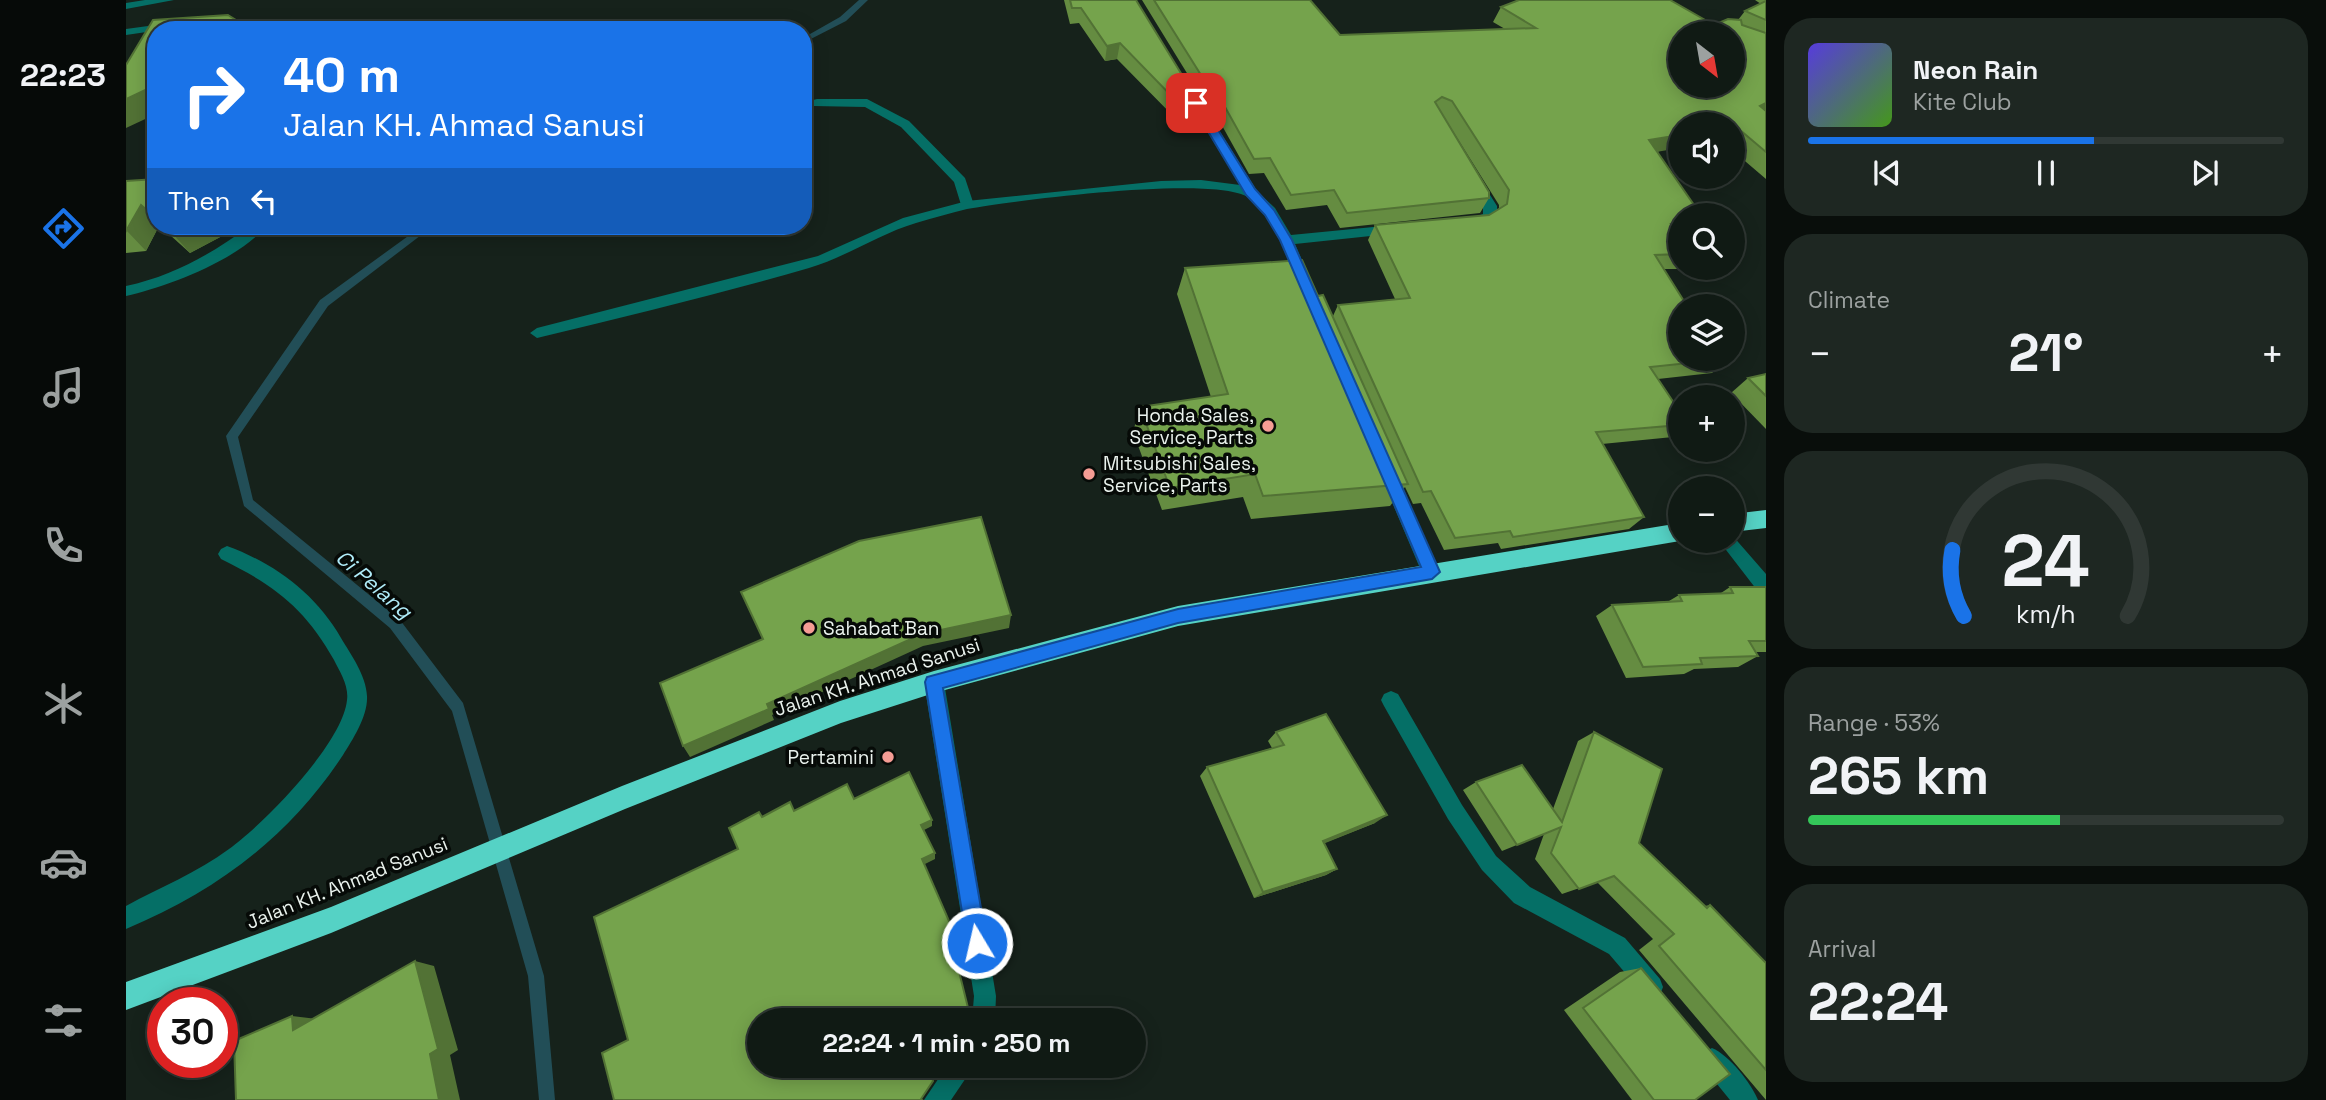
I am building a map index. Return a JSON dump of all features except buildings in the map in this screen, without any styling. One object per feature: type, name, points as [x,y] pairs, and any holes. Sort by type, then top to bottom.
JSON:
[{"type":"highway","points":[[1745,521],[1766,519]]},
{"type":"highway","name":"Jalan KH. Ahmad Sanusi","points":[[126,996],[331,920],[622,798],[840,712],[934,682],[1178,616],[1668,534]]},
{"type":"street","points":[[126,6],[168,0]]},
{"type":"street","points":[[126,32],[147,29]]},
{"type":"street","points":[[1183,81],[1251,192],[1270,212],[1286,240],[1308,291]]},
{"type":"street","points":[[817,103],[867,103],[905,124],[960,181],[967,205]]},
{"type":"street","points":[[1454,225],[1480,222],[1490,216],[1490,206],[1468,172]]},
{"type":"street","points":[[537,333],[785,270],[860,244],[908,221],[967,205],[1164,186],[1214,184],[1251,192]]},
{"type":"street","points":[[1286,240],[1415,228]]},
{"type":"street","points":[[126,291],[178,278],[216,258],[247,235]]},
{"type":"street","points":[[1381,457],[1432,572]]},
{"type":"street","points":[[1739,553],[1766,587]]},
{"type":"street","points":[[126,918],[238,856],[285,811],[337,749],[357,701],[351,674],[320,617],[278,578],[227,554]]},
{"type":"street","points":[[934,682],[985,996],[984,1008]]},
{"type":"street","points":[[1391,700],[1455,812],[1489,863],[1522,895],[1617,946],[1662,999]]},
{"type":"street","points":[[1695,1039],[1746,1100]]},
{"type":"street","points":[[936,1100],[953,1078]]},
{"type":"waterway","name":"Ci Pelang","points":[[812,36],[843,19],[864,0]]},
{"type":"waterway","name":"Ci Pelang","points":[[416,235],[324,303],[232,436],[248,503],[395,624],[458,708],[536,976],[547,1100]]},
{"type":"place","name":"Honda Sales, Service, Parts","points":[[1268,426]]},
{"type":"place","name":"Mitsubishi Sales, Service, Parts","points":[[1089,474]]},
{"type":"place","name":"Sahabat Ban","points":[[809,628]]},
{"type":"place","name":"Pertamini","points":[[888,757]]},
{"type":"route","points":[[977,943],[934,682],[1178,616],[1432,572],[1286,240],[1270,212],[1251,192],[1196,103]]}]
